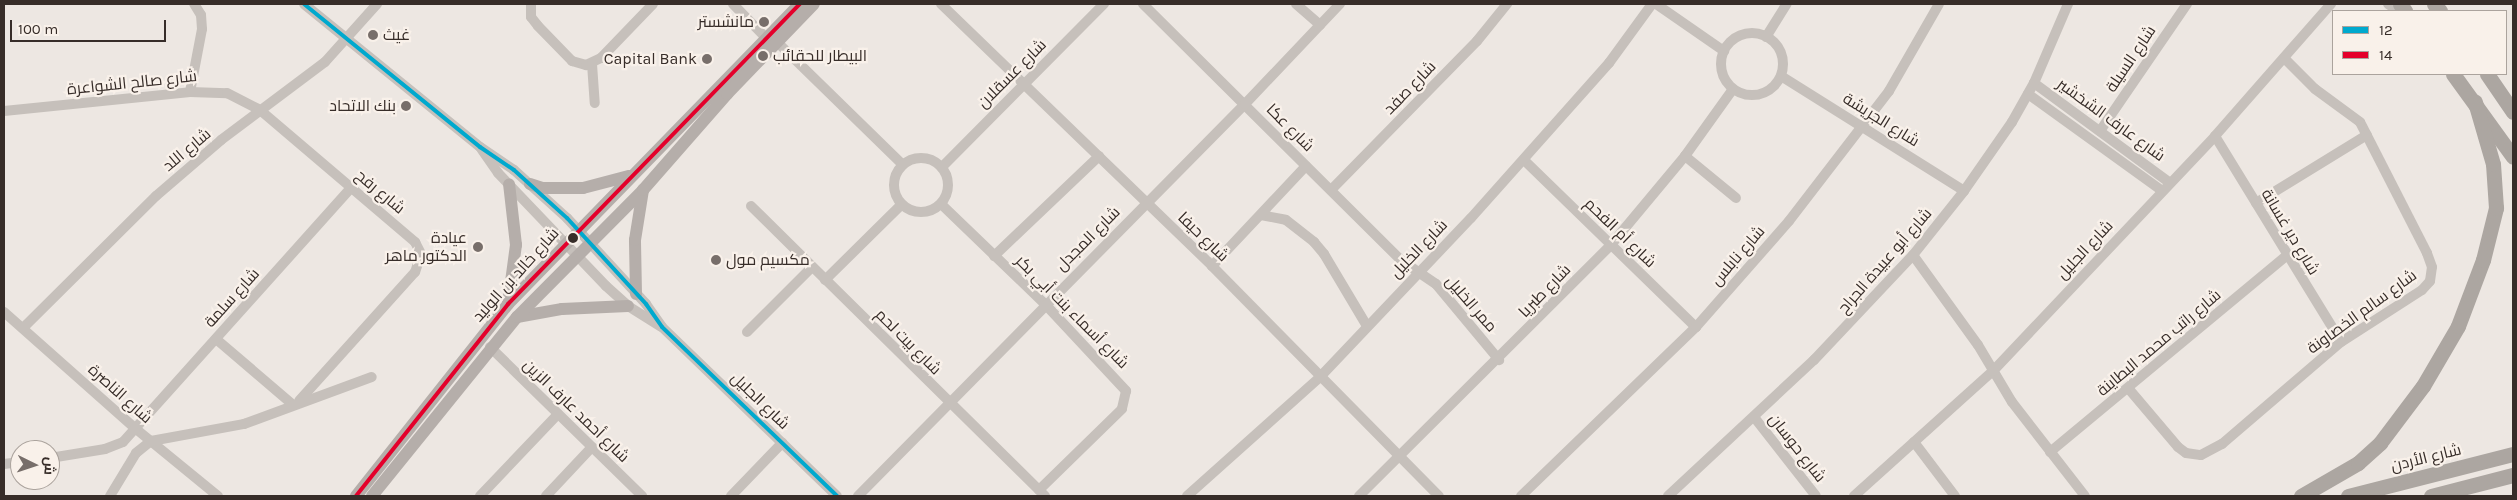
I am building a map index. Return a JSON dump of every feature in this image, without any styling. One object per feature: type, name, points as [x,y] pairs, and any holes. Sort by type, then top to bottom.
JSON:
[{"type":"highway","points":[[2454,75],[2513,157]]},
{"type":"highway","points":[[2491,79],[2513,105]]},
{"type":"highway","points":[[2491,79],[2513,112]]},
{"type":"highway","points":[[2302,496],[2358,463],[2380,443],[2423,386],[2458,326],[2483,260],[2496,208],[2493,164],[2475,102]]},
{"type":"highway","name":"شارع الأردن","points":[[2348,496],[2513,454]]},
{"type":"highway","points":[[2431,496],[2513,475]]},
{"type":"main road","name":"شارع خالد بن الوليد","points":[[372,496],[490,347],[517,317],[643,190],[772,40],[800,4]]},
{"type":"main road","name":"شارع خالد بن الوليد","points":[[356,496],[508,304],[632,175],[772,40],[814,4]]},
{"type":"main road","points":[[530,184],[542,188],[583,188],[632,175]]},
{"type":"main road","points":[[508,304],[516,245],[510,184]]},
{"type":"main road","points":[[636,294],[635,240],[643,190]]},
{"type":"main road","points":[[517,317],[562,309],[628,306]]},
{"type":"street","points":[[190,92],[202,29],[202,15],[194,4]]},
{"type":"street","points":[[304,4],[480,147]]},
{"type":"street","name":"شارع اللد","points":[[23,328],[145,206],[260,110],[325,62],[348,39],[377,4]]},
{"type":"street","points":[[531,4],[531,17],[565,55],[579,64],[592,64],[653,4]]},
{"type":"street","points":[[733,4],[902,164]]},
{"type":"street","name":"شارع حيفا","points":[[941,4],[1212,266],[1439,496]]},
{"type":"street","name":"شارع عسقلان","points":[[942,167],[1104,4]]},
{"type":"street","name":"شارع عكا","points":[[1144,4],[1306,166],[1417,272]]},
{"type":"street","points":[[1296,4],[1320,25]]},
{"type":"street","name":"شارع المجدل","points":[[858,496],[947,402],[1245,104],[1340,4]]},
{"type":"street","name":"شارع صفد","points":[[1331,190],[1477,41],[1507,4]]},
{"type":"street","points":[[1654,4],[1724,51]]},
{"type":"street","name":"شارع الخليل","points":[[1187,496],[1320,377],[1524,160],[1609,63],[1654,4]]},
{"type":"street","points":[[1766,37],[1787,4]]},
{"type":"street","name":"شارع نابلس","points":[[1521,496],[1696,327],[1788,221],[1864,126],[1889,91],[1939,4]]},
{"type":"street","name":"شارع أبو عبيدة الجراح","points":[[1668,496],[1754,417],[1849,325],[1913,255],[1964,191],[2028,94],[2068,4]]},
{"type":"street","name":"شارع السيلة","points":[[2100,131],[2187,4]]},
{"type":"street","name":"شارع الجليل","points":[[1854,496],[1993,371],[2161,190],[2215,136],[2329,8],[2340,4]]},
{"type":"street","points":[[1742,35],[1766,37],[1781,53],[1781,76],[1769,90],[1760,94],[1751,95],[1733,88],[1722,71],[1724,51],[1742,35]]},
{"type":"street","name":"شارع سالم الخصاونة","points":[[2128,388],[2178,446],[2186,453],[2201,456],[2222,444],[2341,342],[2426,287],[2432,272],[2428,252],[2367,135],[2353,114],[2315,89],[2285,59]]},
{"type":"street","points":[[592,64],[595,103]]},
{"type":"street","name":"شارع الجريشة","points":[[1781,76],[1864,126],[1964,191]]},
{"type":"street","name":"شارع عارف الشخشير","points":[[2034,83],[2169,182]]},
{"type":"street","name":"شارع طبريا","points":[[1359,496],[1499,360],[1610,246],[1685,156],[1733,88]]},
{"type":"street","name":"شارع صالح الشواعرة","points":[[4,111],[190,92],[227,93],[260,110]]},
{"type":"street","name":"شارع عارف الشخشير","points":[[2028,94],[2161,190]]},
{"type":"street","name":"شارع رفح","points":[[260,110],[415,242],[421,260],[408,281],[296,403]]},
{"type":"street","points":[[2256,203],[2367,135]]},
{"type":"street","name":"شارع دير غسانة","points":[[2215,136],[2286,256],[2341,342]]},
{"type":"street","name":"شارع الجليل","points":[[480,147],[510,184],[628,306],[662,327]]},
{"type":"street","name":"شارع الجليل","points":[[480,147],[530,184],[578,230],[636,294],[662,327],[836,496]]},
{"type":"street","points":[[994,256],[1099,156]]},
{"type":"street","points":[[1685,156],[1736,198]]},
{"type":"street","points":[[923,157],[942,167],[949,186],[941,204],[926,212],[908,209],[902,204],[894,184],[902,164],[923,157]]},
{"type":"street","name":"شارع أم الفحم","points":[[1524,160],[1610,246],[1696,327]]},
{"type":"street","points":[[1212,266],[1306,166]]},
{"type":"street","name":"شارع سلمة","points":[[60,456],[110,448],[123,442],[352,188]]},
{"type":"street","points":[[824,280],[902,204]]},
{"type":"street","name":"شارع أسماء بنت أبي بكر","points":[[941,204],[1044,304],[1126,391],[1122,409],[1042,493]]},
{"type":"street","name":"شارع بيت لحم","points":[[750,206],[947,402],[1042,493]]},
{"type":"street","points":[[1261,215],[1286,220],[1314,242],[1324,254],[1367,326]]},
{"type":"street","points":[[1913,255],[1978,345],[1993,371],[2050,452],[2085,496]]},
{"type":"street","name":"شارع راتب محمد البطاينة","points":[[2050,452],[2286,256]]},
{"type":"street","points":[[747,332],[812,267]]},
{"type":"street","name":"ممر الخليل","points":[[1417,272],[1436,284],[1499,360]]},
{"type":"street","name":"شارع الناصرة","points":[[4,312],[136,429],[218,496]]},
{"type":"street","points":[[216,339],[296,403]]},
{"type":"street","name":"شارع أحمد عارف الزين","points":[[490,347],[642,496]]},
{"type":"street","points":[[110,496],[136,453],[150,441],[228,429],[372,377]]},
{"type":"street","points":[[480,496],[558,414]]},
{"type":"street","name":"شارع حوسان","points":[[1754,417],[1816,496]]},
{"type":"street","points":[[1914,442],[1955,496]]},
{"type":"street","points":[[731,496],[782,443]]},
{"type":"street","points":[[546,496],[592,447]]},
{"type":"transit line","name":"12","points":[[304,4],[480,147],[514,170],[567,218],[646,304],[662,327],[837,496]]},
{"type":"transit line","name":"14","points":[[356,496],[508,304],[800,4]]},
{"type":"place","name":"مانشستر","points":[[764,22]]},
{"type":"place","name":"غيث","points":[[373,35]]},
{"type":"place","name":"البيطار للحقائب","points":[[763,56]]},
{"type":"place","name":"Capital Bank","points":[[707,59]]},
{"type":"place","name":"بنك الاتحاد","points":[[406,106]]},
{"type":"place","name":"عيادة الدكتور ماهر","points":[[478,247]]},
{"type":"place","name":"مكسيم مول","points":[[716,260]]}]
